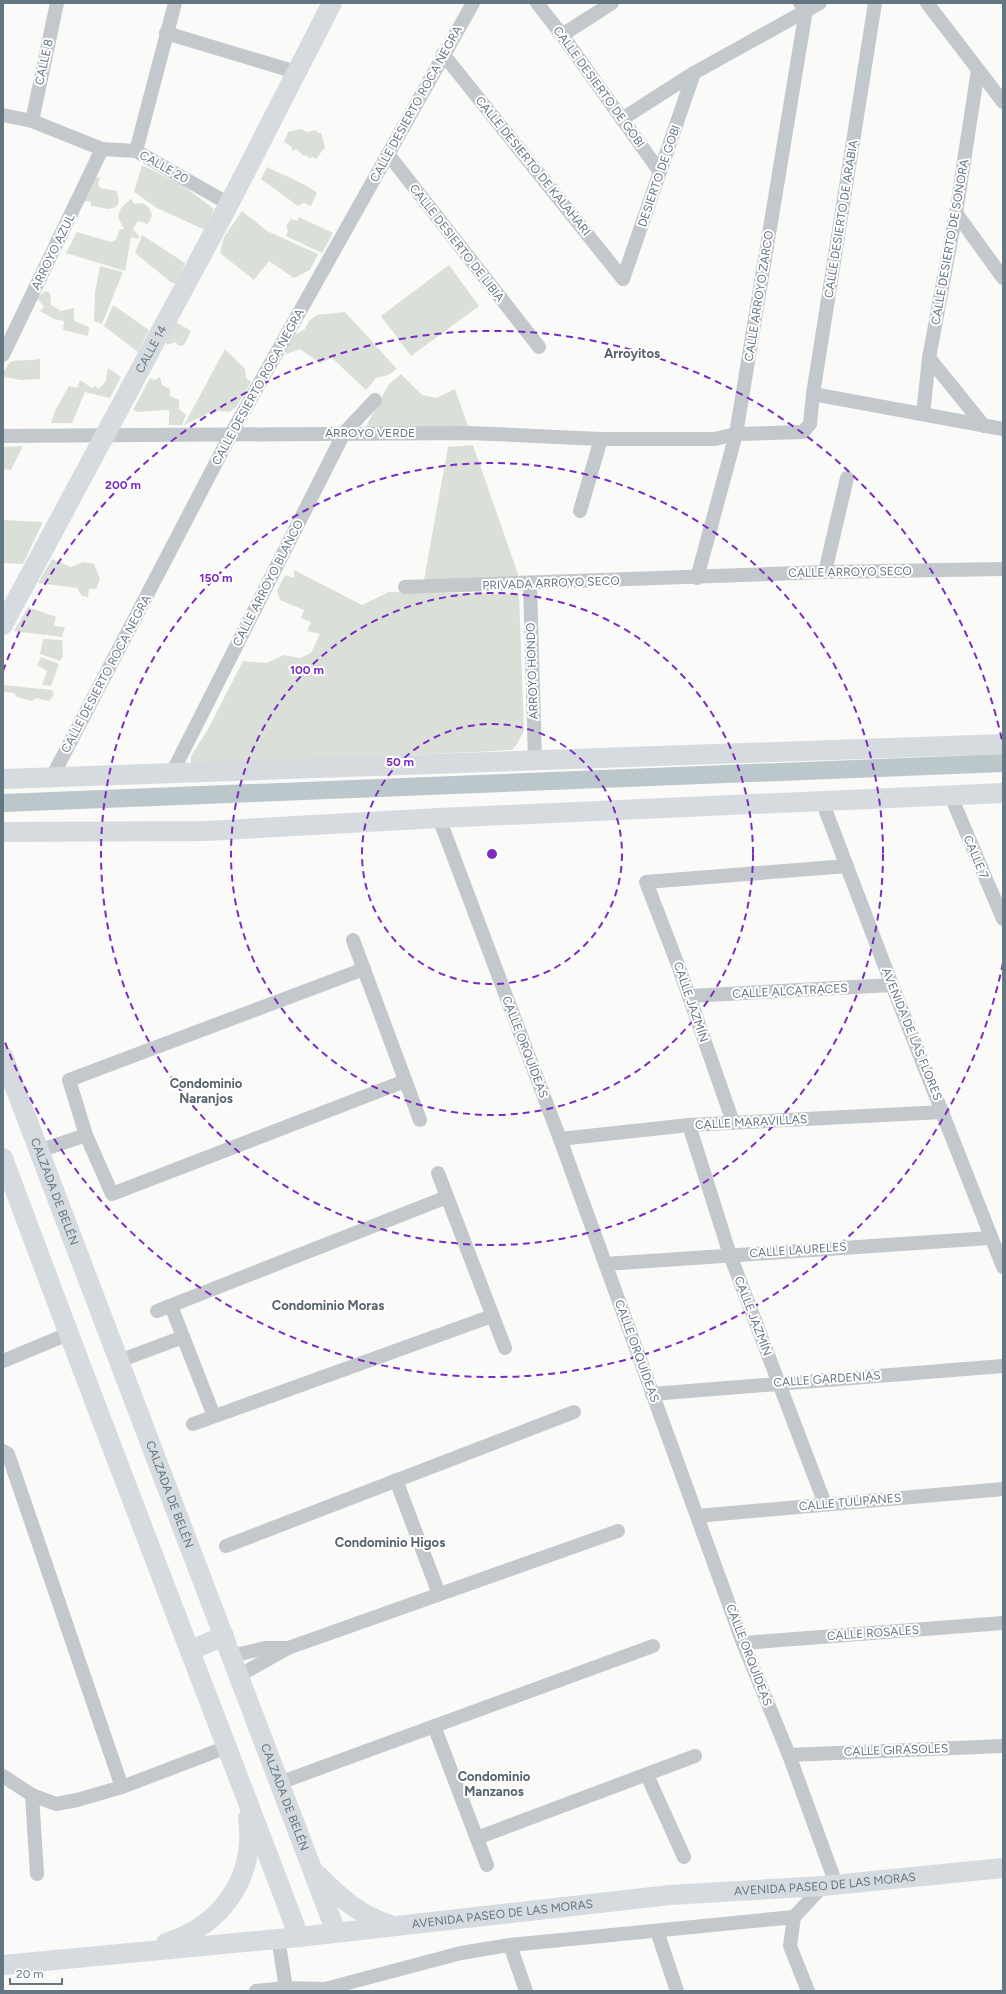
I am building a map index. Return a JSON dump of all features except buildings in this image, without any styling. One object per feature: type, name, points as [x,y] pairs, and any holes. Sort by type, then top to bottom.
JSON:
[{"type":"street","name":"CALLE 8","points":[[32,121],[57,3]]},
{"type":"street","points":[[136,151],[175,3]]},
{"type":"street","name":"CALLE 14","points":[[3,625],[229,204],[332,3]]},
{"type":"street","name":"CALLE DESIERTO ROCA NEGRA","points":[[52,777],[231,434],[473,3]]},
{"type":"street","name":"CALLE DESIERTO DE GOBI","points":[[537,3],[562,35],[660,172]]},
{"type":"street","points":[[562,35],[612,3]]},
{"type":"street","points":[[622,119],[694,73],[803,7],[820,3]]},
{"type":"street","name":"CALLE DESIERTO DE ARABIA","points":[[803,432],[810,424],[813,394],[875,3]]},
{"type":"street","points":[[928,3],[1003,102]]},
{"type":"street","name":"CALLE ARROYO ZARCO","points":[[697,578],[736,434],[803,7]]},
{"type":"street","points":[[166,33],[296,72]]},
{"type":"street","name":"CALLE DESIERTO DE KALAHARI","points":[[443,54],[623,278]]},
{"type":"street","name":"CALLE DESIERTO DE SONORA","points":[[923,414],[929,358],[956,213],[978,70]]},
{"type":"street","name":"DESIERTO DE GOBI","points":[[623,278],[694,73]]},
{"type":"street","name":"CALLE 20","points":[[3,115],[32,121],[102,149],[136,151],[229,204]]},
{"type":"street","name":"ARROYO AZUL","points":[[3,355],[102,149]]},
{"type":"street","name":"CALLE DESIERTO DE LIBIA","points":[[388,154],[538,347]]},
{"type":"street","points":[[956,213],[1003,278]]},
{"type":"street","points":[[929,358],[984,426]]},
{"type":"street","points":[[813,394],[1003,429]]},
{"type":"street","name":"CALLE ARROYO BLANCO","points":[[172,774],[344,433],[375,400]]},
{"type":"street","name":"ARROYO VERDE","points":[[3,436],[103,437],[231,434],[469,433],[566,436],[601,439],[715,439],[736,434],[803,432]]},
{"type":"street","points":[[580,511],[601,439]]},
{"type":"street","points":[[825,572],[848,478]]},
{"type":"street","name":"CALLE ARROYO SECO","points":[[697,578],[825,572],[1003,569]]},
{"type":"street","name":"PRIVADA ARROYO SECO","points":[[405,587],[697,578]]},
{"type":"street","name":"ARROYO HONDO","points":[[530,584],[535,759]]},
{"type":"street","points":[[3,779],[172,774],[535,759],[1003,744]]},
{"type":"street","points":[[3,832],[206,831],[439,818],[950,794],[1003,793]]},
{"type":"street","name":"CALLE 7","points":[[950,794],[1003,920]]},
{"type":"street","name":"AVENIDA DE LAS FLORES","points":[[822,801],[892,985],[943,1112],[990,1238],[1003,1267]]},
{"type":"street","name":"CALLE ORQUÍDEAS","points":[[439,818],[560,1139],[743,1643],[789,1755],[829,1885]]},
{"type":"street","name":"CALLE JAZMÍN","points":[[734,1122],[646,882],[847,866]]},
{"type":"street","points":[[353,940],[420,1120]]},
{"type":"street","points":[[364,969],[69,1080],[86,1135],[112,1194],[405,1081]]},
{"type":"street","name":"CALLE ALCATRACES","points":[[689,996],[892,985]]},
{"type":"street","name":"CALZADA DE BELÉN","points":[[3,1056],[10,1097],[39,1151],[336,1932]]},
{"type":"street","name":"CALLE MARAVILLAS","points":[[560,1139],[689,1125],[943,1112]]},
{"type":"street","name":"CALLE JAZMÍN","points":[[689,1125],[730,1255],[825,1504]]},
{"type":"street","points":[[39,1151],[86,1135]]},
{"type":"street","points":[[3,1158],[68,1334],[191,1650],[299,1937]]},
{"type":"street","points":[[438,1173],[505,1348]]},
{"type":"street","points":[[157,1311],[447,1198]]},
{"type":"street","name":"CALLE LAURELES","points":[[605,1264],[990,1238]]},
{"type":"street","points":[[171,1306],[214,1416]]},
{"type":"street","points":[[193,1424],[492,1316]]},
{"type":"street","points":[[3,1361],[68,1334]]},
{"type":"street","points":[[119,1361],[183,1337]]},
{"type":"street","name":"CALLE GARDENIAS","points":[[652,1394],[778,1382],[1003,1366]]},
{"type":"street","points":[[226,1546],[574,1412]]},
{"type":"street","points":[[3,1451],[8,1454],[122,1787]]},
{"type":"street","points":[[396,1480],[439,1594]]},
{"type":"street","name":"CALLE TULIPANES","points":[[697,1516],[1003,1489]]},
{"type":"street","points":[[238,1676],[288,1648],[618,1531]]},
{"type":"street","name":"CALLE ROSALES","points":[[743,1643],[1003,1623]]},
{"type":"street","points":[[191,1650],[224,1636]]},
{"type":"street","points":[[279,1783],[654,1646]]},
{"type":"street","points":[[231,1656],[265,1648],[288,1648]]},
{"type":"street","points":[[434,1726],[487,1865]]},
{"type":"street","name":"CALLE GIRASOLES","points":[[789,1755],[1003,1746]]},
{"type":"street","points":[[3,1776],[32,1795],[56,1804],[77,1800],[122,1787],[227,1747]]},
{"type":"street","points":[[477,1838],[695,1756]]},
{"type":"street","points":[[647,1775],[684,1856]]},
{"type":"street","points":[[138,1952],[176,1940],[200,1928],[218,1914],[234,1892],[244,1868],[250,1844],[245,1793]]},
{"type":"street","points":[[32,1795],[37,1874]]},
{"type":"street","points":[[312,1868],[337,1895],[355,1909],[374,1920],[395,1927]]},
{"type":"street","name":"AVENIDA PASEO DE LAS MORAS","points":[[3,1965],[395,1927],[551,1907],[670,1895],[829,1885],[1003,1868]]},
{"type":"street","points":[[256,1991],[286,1988],[325,1989],[461,1953],[510,1946],[794,1917],[829,1885]]},
{"type":"street","points":[[794,1917],[790,1946],[808,1991]]},
{"type":"street","points":[[657,1931],[677,1991]]},
{"type":"street","points":[[278,1938],[286,1988]]},
{"type":"street","points":[[510,1946],[526,1991]]},
{"type":"shaded area","points":[[302,129],[306,132],[316,130],[318,133],[321,133],[325,147],[316,159],[313,157],[309,158],[306,155],[304,156],[296,149],[292,151],[292,147],[284,142],[288,132]]},
{"type":"shaded area","points":[[142,165],[182,185],[214,209],[205,230],[157,208],[134,192]]},
{"type":"shaded area","points":[[267,167],[300,182],[317,193],[311,206],[304,203],[298,206],[261,179]]},
{"type":"shaded area","points":[[92,176],[100,178],[98,183],[100,188],[117,191],[119,202],[116,207],[109,209],[91,206],[91,202],[81,200]]},
{"type":"shaded area","points":[[131,199],[134,204],[143,203],[150,209],[152,216],[148,224],[138,221],[133,229],[139,236],[138,239],[131,237],[125,271],[66,253],[77,232],[111,242],[116,240],[120,229],[124,229],[118,217],[121,208]]},
{"type":"shaded area","points":[[242,211],[267,231],[318,254],[310,270],[294,278],[269,261],[254,280],[220,253],[224,237]]},
{"type":"shaded area","points":[[299,217],[333,233],[322,253],[286,236],[288,231],[286,226],[291,219],[297,221]]},
{"type":"shaded area","points":[[142,235],[185,263],[176,283],[172,283],[135,253]]},
{"type":"shaded area","points":[[449,265],[479,306],[411,356],[381,316]]},
{"type":"shaded area","points":[[100,266],[123,272],[102,324],[94,321],[95,292]]},
{"type":"shaded area","points":[[45,291],[50,293],[51,305],[61,311],[74,308],[74,321],[89,327],[88,336],[63,330],[64,321],[54,319],[40,311],[44,307],[37,298]]},
{"type":"shaded area","points":[[113,305],[149,330],[138,352],[104,326]]},
{"type":"shaded area","points":[[345,312],[397,369],[388,375],[376,378],[366,390],[332,358],[320,363],[300,349],[287,354],[283,347],[291,337],[305,329],[309,321],[317,315]]},
{"type":"shaded area","points":[[174,321],[191,331],[184,345],[178,346],[176,342],[167,345],[166,342]]},
{"type":"shaded area","points":[[225,349],[245,369],[246,378],[251,382],[236,407],[229,412],[215,410],[184,425]]},
{"type":"shaded area","points":[[40,359],[40,379],[21,380],[4,377],[4,371],[10,362]]},
{"type":"shaded area","points":[[108,368],[121,377],[110,398],[85,392],[72,423],[51,423],[55,411],[69,386],[77,388],[80,380],[92,388],[95,386],[99,389],[106,381]]},
{"type":"shaded area","points":[[401,374],[422,395],[436,398],[455,389],[470,432],[363,432],[389,384]]},
{"type":"shaded area","points":[[160,377],[162,385],[170,389],[170,396],[179,400],[179,409],[186,415],[182,425],[169,425],[169,410],[138,412],[133,410],[150,378],[155,380]]},
{"type":"shaded area","points":[[473,445],[519,577],[424,580],[448,447]]},
{"type":"shaded area","points":[[23,446],[11,470],[3,469],[3,447]]},
{"type":"shaded area","points":[[3,520],[43,522],[23,564],[3,563]]},
{"type":"shaded area","points":[[52,559],[71,567],[83,562],[94,564],[100,579],[96,589],[89,589],[88,597],[82,596],[77,588],[38,583]]},
{"type":"shaded area","points":[[294,570],[362,605],[389,592],[519,594],[524,731],[517,744],[512,750],[191,764],[191,756],[208,729],[243,661],[267,663],[284,655],[300,658],[311,653],[320,634],[307,631],[311,622],[301,618],[304,610],[280,600],[277,590],[285,575],[294,578]]},
{"type":"shaded area","points":[[28,607],[56,617],[54,626],[65,627],[62,637],[14,631]]},
{"type":"shaded area","points":[[43,639],[62,640],[63,657],[60,661],[40,654]]},
{"type":"shaded area","points":[[41,657],[59,664],[51,686],[42,685],[47,671],[37,665]]},
{"type":"shaded area","points":[[3,685],[52,690],[54,695],[49,701],[36,698],[32,701],[17,697],[14,693],[3,692]]},
{"type":"waterway","points":[[3,803],[1003,763]]},
{"type":"district","name":"Arroyitos","points":[[632,353]]},
{"type":"district","name":"Condominio Naranjos","points":[[206,1090]]},
{"type":"district","name":"Condominio Moras","points":[[328,1305]]},
{"type":"district","name":"Condominio Higos","points":[[390,1542]]},
{"type":"district","name":"Condominio Manzanos","points":[[494,1784]]}]
